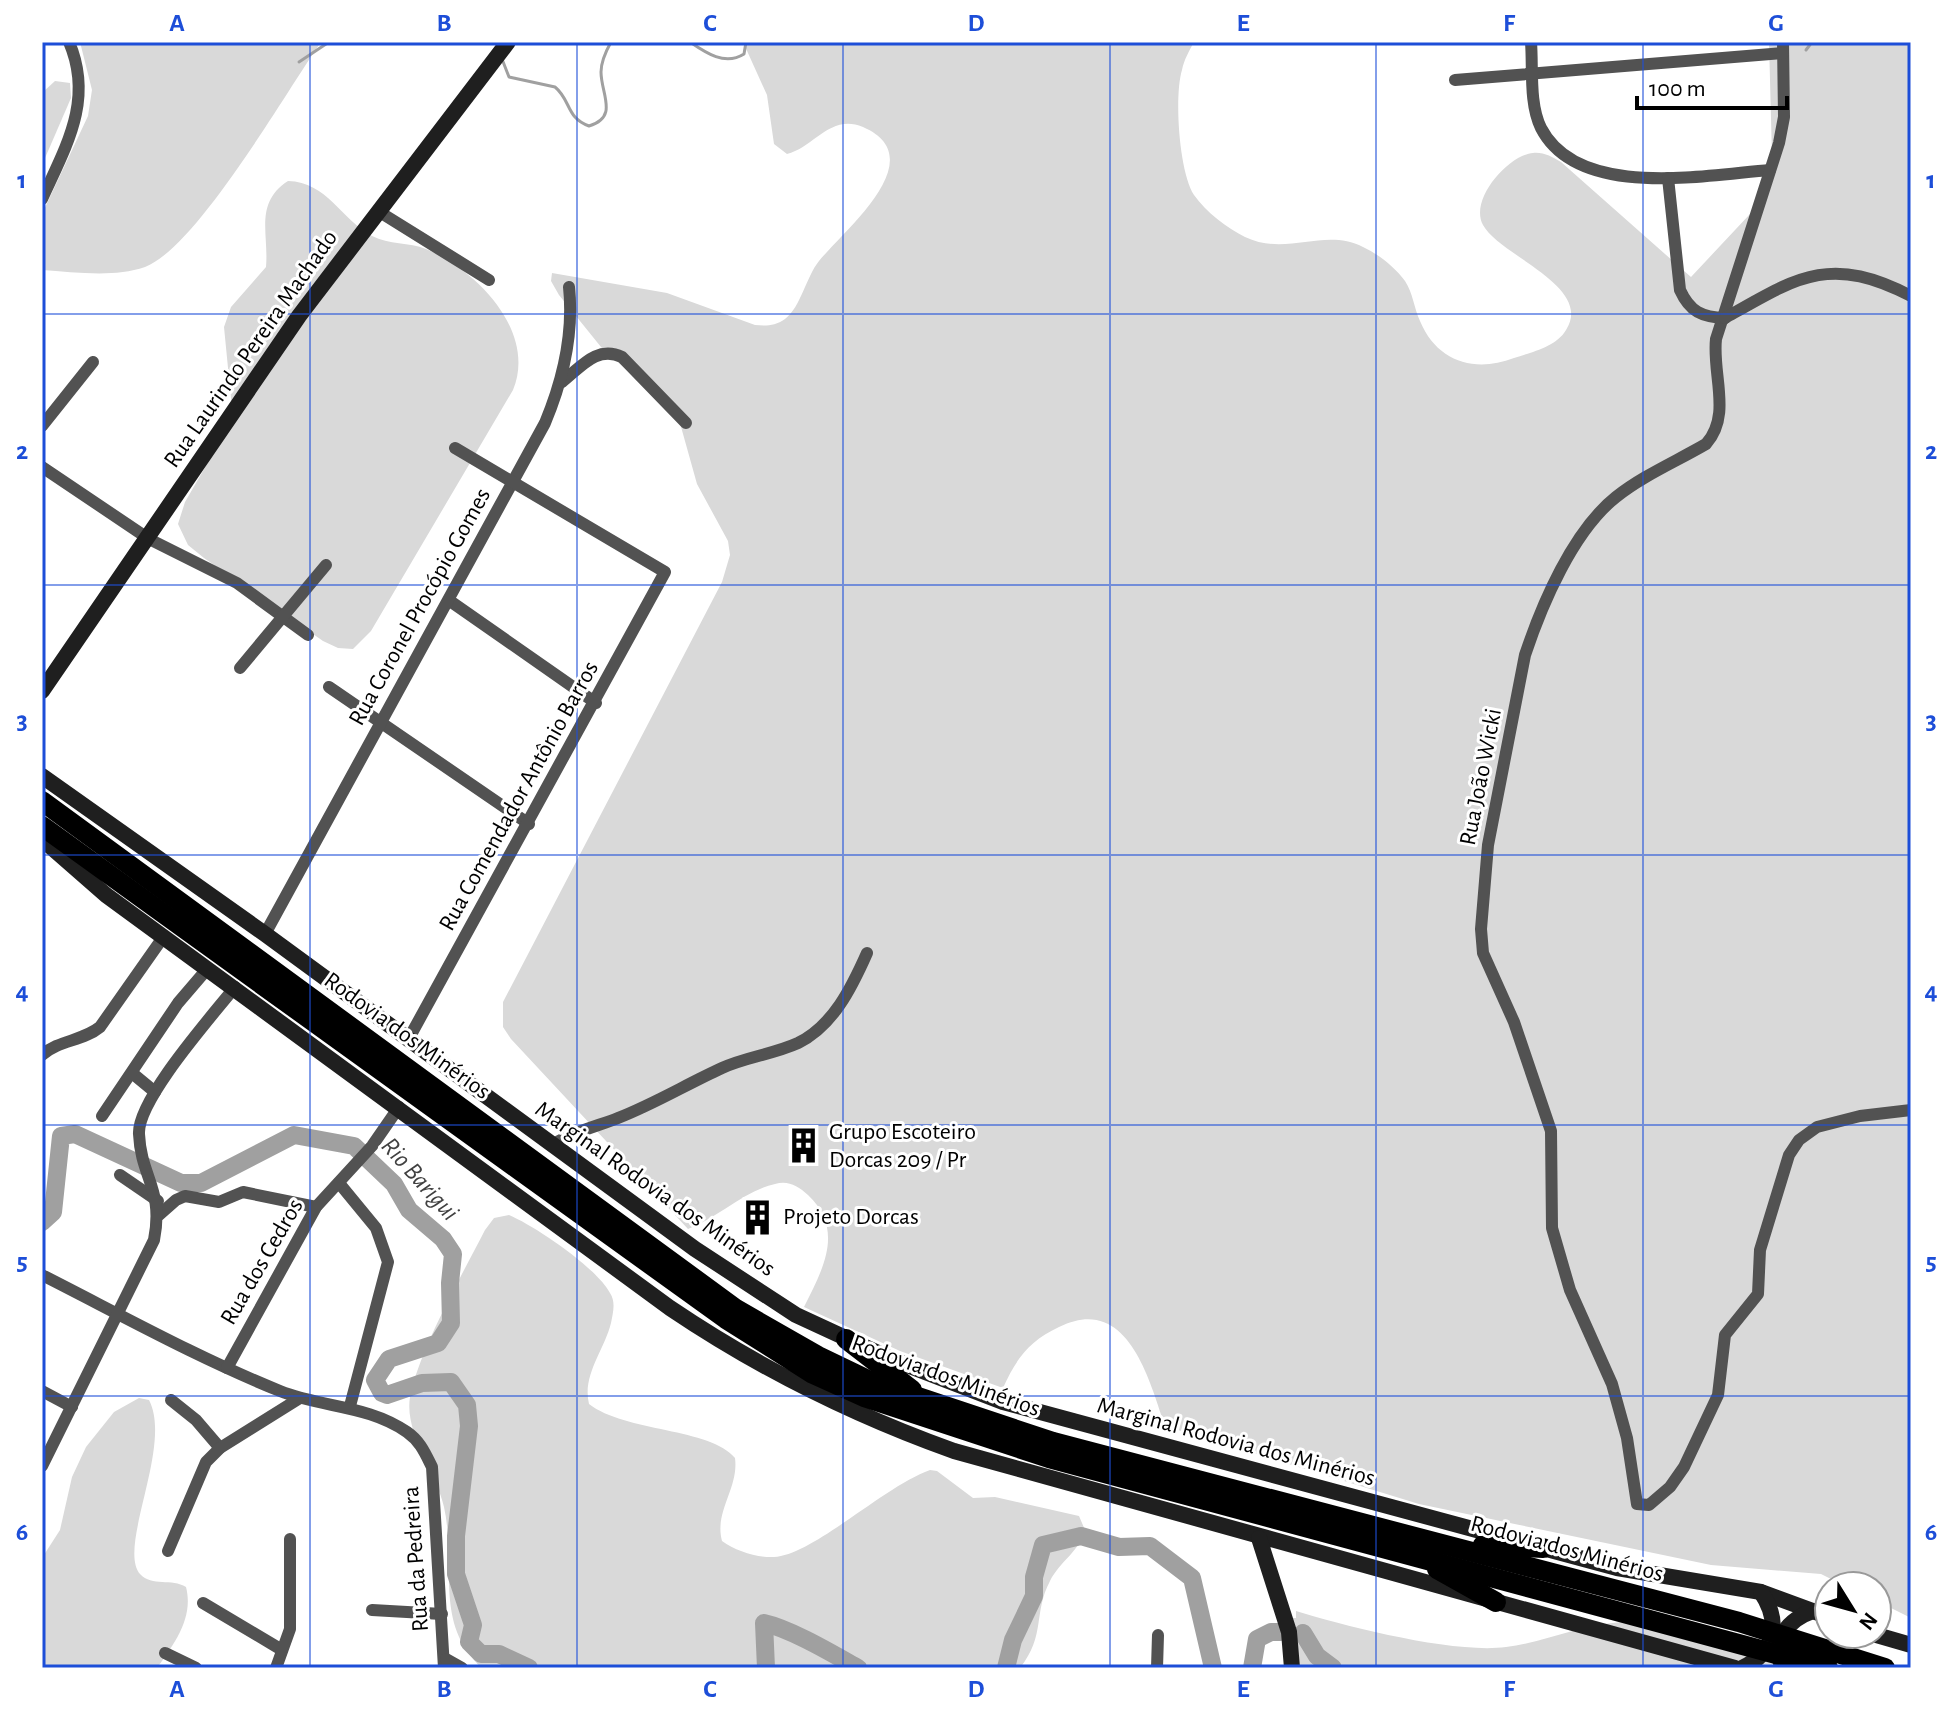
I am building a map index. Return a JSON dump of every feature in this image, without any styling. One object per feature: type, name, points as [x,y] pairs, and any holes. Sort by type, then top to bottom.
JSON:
[{"type":"main road","name":"Rua Laurindo Pereira Machado","points":[[42,691],[299,316],[508,42]]},
{"type":"main road","name":"Marginal Rodovia dos Minérios","points":[[42,776],[265,934],[754,1291],[846,1339],[957,1385],[1032,1411],[1617,1568],[1761,1592],[1813,1611]]},
{"type":"main road","name":"Rodovia dos Minérios","points":[[42,801],[736,1309],[818,1356],[928,1402],[1053,1442],[1443,1542],[1808,1655],[1885,1668]]},
{"type":"main road","name":"Rodovia dos Minérios","points":[[42,826],[664,1275],[813,1374],[892,1407],[1049,1458],[1410,1554],[1737,1631]]},
{"type":"main road","points":[[42,839],[106,895],[670,1308],[737,1351],[808,1390],[880,1423],[954,1451],[1735,1668]]},
{"type":"main road","points":[[846,1339],[928,1402]]},
{"type":"main road","points":[[1259,1538],[1289,1632],[1292,1668]]},
{"type":"main road","points":[[1443,1542],[1543,1548]]},
{"type":"main road","points":[[1410,1554],[1496,1602]]},
{"type":"main road","points":[[1742,1668],[1757,1661],[1769,1646],[1775,1627],[1771,1608],[1761,1592]]},
{"type":"main road","points":[[1783,1668],[1779,1642],[1785,1627],[1797,1616],[1813,1611]]},
{"type":"main road","name":"Rodovia dos Minérios","points":[[1808,1655],[1828,1668]]},
{"type":"street","points":[[42,199],[68,141],[81,97],[77,60],[69,42]]},
{"type":"street","points":[[1531,42],[1536,113],[1541,127],[1552,143],[1587,167],[1607,175],[1668,178],[1770,170]]},
{"type":"street","points":[[1455,80],[1533,75],[1783,47],[1784,117],[1725,318]]},
{"type":"street","points":[[1668,178],[1680,290],[1696,313],[1725,318],[1788,282],[1814,274],[1855,273],[1885,282],[1911,296]]},
{"type":"street","points":[[378,211],[489,280]]},
{"type":"street","name":"Rua Coronel Procópio Gomes","points":[[265,934],[514,483],[562,382],[572,309],[569,287]]},
{"type":"street","name":"Rua João Wicki","points":[[1725,318],[1714,354],[1721,417],[1717,432],[1706,444],[1618,495],[1594,516],[1580,536],[1534,629],[1494,804],[1481,929],[1483,953],[1514,1022],[1551,1131],[1552,1228],[1570,1290],[1612,1384],[1627,1438],[1637,1504],[1649,1505],[1670,1487],[1684,1467],[1718,1395],[1725,1335],[1758,1294],[1760,1250],[1789,1155],[1799,1140],[1817,1127],[1860,1116],[1911,1110]]},
{"type":"street","points":[[562,382],[601,352],[610,351],[622,357],[686,423]]},
{"type":"street","points":[[42,426],[93,362]]},
{"type":"street","points":[[455,448],[514,483]]},
{"type":"street","points":[[42,467],[149,539],[212,568],[308,635]]},
{"type":"street","name":"Rua Comendador Antônio Barros","points":[[408,1040],[596,703],[665,572],[514,483]]},
{"type":"street","points":[[240,668],[285,618],[326,565]]},
{"type":"street","points":[[450,601],[596,703]]},
{"type":"street","points":[[329,687],[529,824]]},
{"type":"street","points":[[42,1055],[50,1048],[87,1037],[100,1027],[164,936]]},
{"type":"street","points":[[552,1146],[559,1138],[574,1136],[641,1109],[737,1061],[796,1043],[815,1032],[838,1007],[867,953]]},
{"type":"street","points":[[102,1116],[203,965]]},
{"type":"street","points":[[42,1466],[154,1240],[159,1215],[158,1201],[141,1152],[141,1114],[235,987]]},
{"type":"street","points":[[132,1073],[155,1092]]},
{"type":"street","name":"Rua dos Cedros","points":[[227,1368],[316,1207],[372,1146],[399,1107]]},
{"type":"street","points":[[120,1175],[158,1201]]},
{"type":"street","points":[[339,1183],[373,1223],[384,1243],[388,1262],[350,1406]]},
{"type":"street","points":[[159,1215],[185,1196],[219,1202],[243,1192],[316,1207]]},
{"type":"street","name":"Rua da Pedreira","points":[[42,1275],[227,1368],[300,1398],[350,1406],[409,1433],[421,1445],[432,1467],[445,1663]]},
{"type":"street","points":[[42,1391],[72,1407]]},
{"type":"street","points":[[168,1551],[206,1462],[220,1448],[300,1398]]},
{"type":"street","points":[[171,1400],[196,1420],[220,1448]]},
{"type":"street","points":[[276,1668],[290,1629],[290,1539]]},
{"type":"street","points":[[203,1603],[282,1650]]},
{"type":"street","points":[[372,1610],[442,1614]]},
{"type":"street","points":[[1157,1668],[1158,1635]]},
{"type":"street","points":[[165,1653],[196,1668]]},
{"type":"street","points":[[445,1663],[462,1668]]},
{"type":"shaded area","points":[[80,42],[321,42],[239,166],[190,230],[166,254],[145,267],[120,272],[42,270],[42,214],[88,116],[92,90]]},
{"type":"shaded area","points":[[743,42],[1194,42],[1182,70],[1178,115],[1185,169],[1199,201],[1231,229],[1261,242],[1291,244],[1334,240],[1369,250],[1405,281],[1420,321],[1436,346],[1459,360],[1485,364],[1550,345],[1562,336],[1571,314],[1567,299],[1557,286],[1493,237],[1483,225],[1481,203],[1486,192],[1493,180],[1513,162],[1537,153],[1561,162],[1691,277],[1765,198],[1772,156],[1769,42],[1911,42],[1911,1618],[1893,1609],[1893,1570],[1813,1570],[1813,1573],[1711,1565],[1419,1504],[1165,1426],[1132,1346],[1118,1331],[1102,1321],[1082,1320],[1059,1327],[1039,1338],[1013,1368],[1003,1388],[900,1351],[804,1307],[823,1264],[828,1236],[826,1222],[808,1195],[784,1183],[764,1187],[688,1229],[511,1039],[503,1027],[503,1002],[722,582],[730,555],[728,541],[697,484],[678,416],[601,347],[559,295],[551,281],[552,273],[667,293],[755,325],[774,324],[785,319],[791,314],[819,261],[877,194],[887,175],[890,157],[883,140],[852,124],[832,128],[787,154],[774,144],[767,95]]},
{"type":"shaded area","points":[[55,81],[70,83],[71,98],[42,165],[42,93]]},
{"type":"shaded area","points":[[288,181],[302,183],[324,194],[372,236],[426,249],[464,272],[498,306],[517,346],[518,368],[513,390],[371,631],[353,649],[338,648],[323,641],[204,558],[188,545],[178,524],[185,502],[233,419],[224,327],[231,307],[266,267],[267,209],[277,190]]},
{"type":"shaded area","points":[[509,1215],[534,1228],[579,1260],[612,1296],[614,1308],[611,1323],[588,1383],[589,1404],[624,1420],[707,1441],[735,1458],[734,1479],[720,1530],[722,1541],[734,1548],[767,1557],[790,1553],[828,1533],[891,1490],[930,1470],[937,1471],[973,1498],[995,1497],[1079,1516],[1085,1530],[1050,1581],[1033,1645],[1020,1668],[482,1668],[467,1651],[457,1632],[452,1613],[444,1507],[416,1439],[409,1411],[415,1378],[453,1291],[485,1230],[494,1218]]},
{"type":"shaded area","points":[[139,1398],[149,1400],[155,1420],[151,1468],[135,1542],[135,1561],[145,1578],[186,1587],[185,1620],[157,1668],[42,1668],[42,1558],[60,1530],[72,1477],[86,1447],[114,1412]]},
{"type":"shaded area","points":[[1296,1611],[1401,1638],[1484,1648],[1521,1645],[1595,1626],[1626,1622],[1794,1668],[1287,1668],[1292,1618],[1296,1618]]},
{"type":"waterway","points":[[299,62],[329,42]]},
{"type":"waterway","points":[[502,59],[509,77],[555,87],[572,114],[589,126],[604,117],[606,111],[601,68],[611,42]]},
{"type":"waterway","points":[[690,42],[709,54],[730,59],[744,54],[746,42]]},
{"type":"waterway","points":[[1806,50],[1812,42]]},
{"type":"waterway","name":"Rio Barigui","points":[[42,1222],[53,1212],[61,1136],[75,1134],[181,1183],[201,1183],[294,1135],[354,1146],[394,1184],[409,1210],[443,1239],[453,1254],[451,1323],[438,1343],[389,1359],[375,1380],[382,1393],[387,1395],[422,1383],[451,1382],[467,1405],[469,1426],[456,1536],[456,1574],[473,1625],[469,1642],[481,1654],[499,1654],[529,1668]]},
{"type":"waterway","name":"Rio Barigui","points":[[1006,1668],[1013,1640],[1034,1596],[1034,1577],[1043,1545],[1081,1536],[1119,1547],[1150,1546],[1192,1578],[1213,1668]]},
{"type":"waterway","name":"Rio Barigui","points":[[766,1668],[764,1623],[799,1636],[858,1668]]},
{"type":"waterway","name":"Rio Barigui","points":[[1252,1668],[1257,1639],[1271,1632],[1281,1632]]},
{"type":"waterway","name":"Rio Barigui","points":[[1303,1633],[1317,1656],[1333,1668]]},
{"type":"place","name":"Grupo Escoteiro Dorcas 209 / Pr","points":[[803,1146]]},
{"type":"place","name":"Projeto Dorcas","points":[[757,1217]]}]
